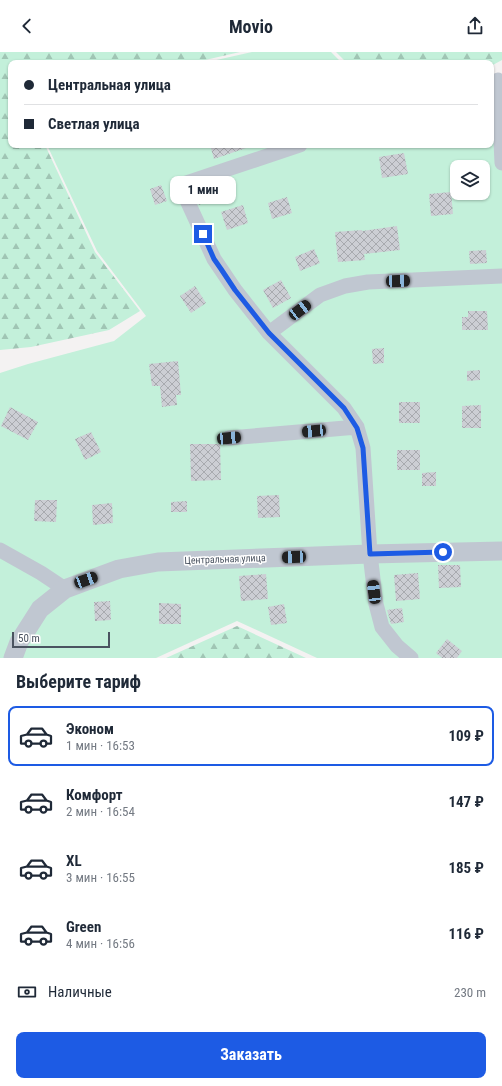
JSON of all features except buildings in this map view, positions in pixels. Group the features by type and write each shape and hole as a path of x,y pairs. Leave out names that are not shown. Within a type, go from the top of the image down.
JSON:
{"street":[{"path":"497,80 502,163"},
{"path":"291,148 180,185 214,259 235,290 269,333 344,408 357,428 363,448 370,554 376,604 382,627 397,646 411,658"},
{"path":"269,333 320,295 345,286 368,282 502,276"},
{"path":"229,438 357,428"},
{"path":"0,550 41,572 65,589"},
{"name":"Центральная улица","path":"13,658 19,642 40,609 65,589 119,569 158,562 370,554 502,551"}],"green space":[{"path":"0,52 240,52 205,60 8,60 8,148 46,148 95,252 140,311 109,330 31,347 0,350"},
{"path":"252,52 331,52 339,60 216,60"},
{"path":"336,52 502,52 502,60 494,64 494,60 344,60"},
{"path":"502,85 502,658 317,658 237,621 156,658 0,658 0,373 114,341 146,316 97,251 48,148 494,148 494,88"},
{"path":"237,626 306,658 166,658"}],"route":[{"path":"203,234 214,259 235,290 269,333 344,408 357,428 363,448 370,554 443,552"}]}
